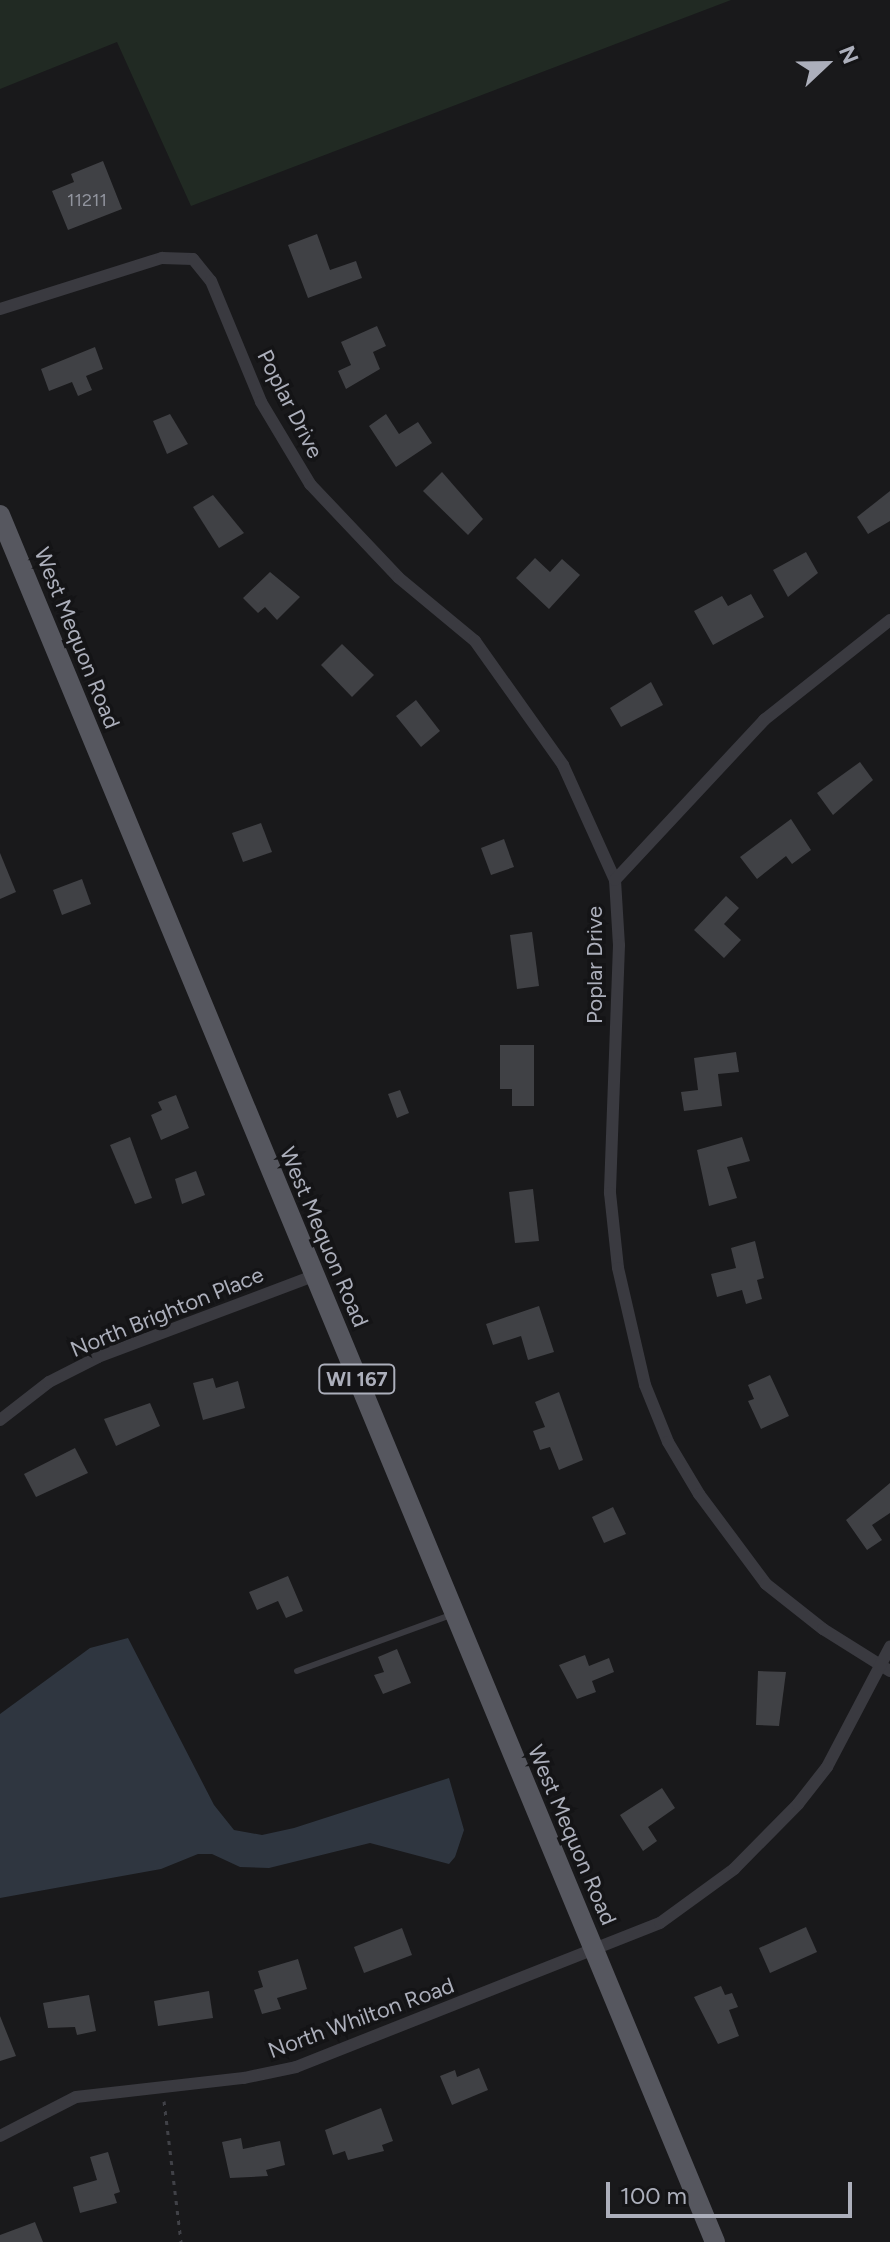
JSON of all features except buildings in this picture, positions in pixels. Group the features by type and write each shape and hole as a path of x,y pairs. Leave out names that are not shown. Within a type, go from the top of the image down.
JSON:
{"main road":[{"name":"West Mequon Road","path":"0,515 715,2242"}],"street":[{"name":"Poplar Drive","path":"0,309 162,258 193,259 211,281 261,402 310,484 399,578 475,641 563,765 615,880 619,945 610,1193 618,1268 645,1385 668,1442 699,1494 766,1584 885,1668"},
{"path":"615,880 764,720 890,620"},
{"name":"North Brighton Place","path":"0,1420 49,1382 98,1357 314,1276"},
{"name":"North Whilton Road","path":"0,2136 76,2097 296,2067 660,1923 703,1894 769,1838 827,1767 885,1668 890,1647"}],"lane":[{"path":"297,1671 455,1614"}],"path":[{"path":"165,2086 181,2242"}],"shaded area":[{"path":"0,0 731,0 191,206 117,42 0,89"},
{"path":"128,1638 214,1805 234,1830 262,1835 294,1828 449,1778 464,1830 455,1857 449,1864 370,1843 269,1868 240,1867 212,1854 198,1854 161,1869 0,1898 0,1714 90,1648"}]}
